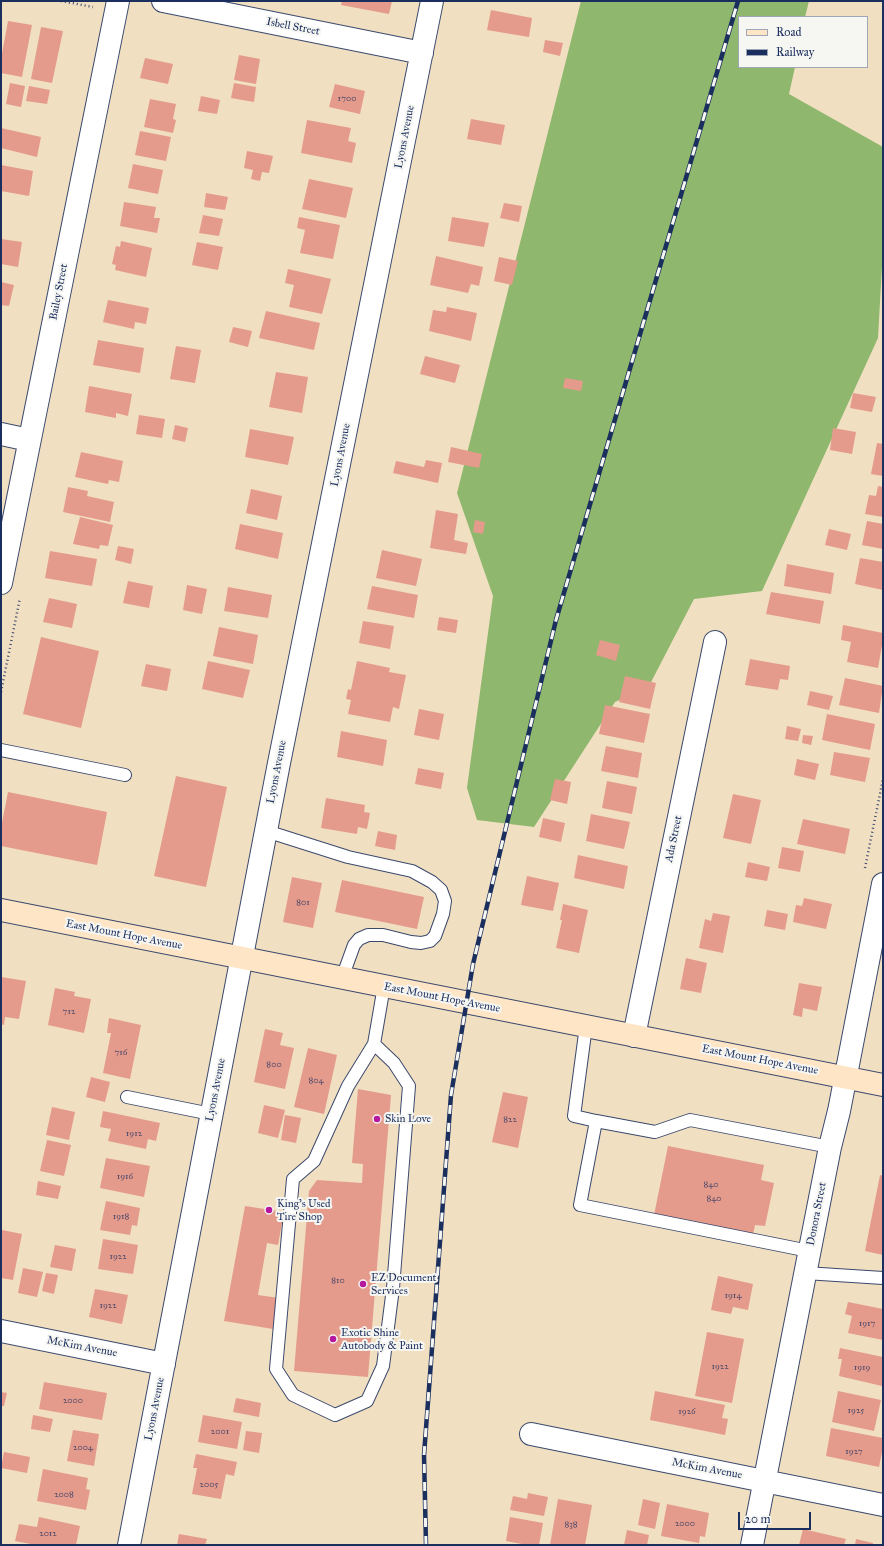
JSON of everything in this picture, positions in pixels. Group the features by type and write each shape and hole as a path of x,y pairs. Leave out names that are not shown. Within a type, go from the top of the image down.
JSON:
{"street":[{"name":"Bailey Street","path":"1,583 118,1"},
{"name":"Isbell Street","path":"163,1 422,53"},
{"name":"Lyons Avenue","path":"129,1545 241,958 432,1"},
{"path":"1,434 29,440"},
{"name":"Ada Street","path":"634,1036 715,642"},
{"name":"Donora Street","path":"752,1545 830,1147 882,897"},
{"name":"East Mount Hope Avenue","path":"1,910 883,1085"},
{"name":"McKim Avenue","path":"1,1331 164,1364"},
{"name":"McKim Avenue","path":"531,1434 883,1505"}],"lane":[{"path":"1,750 125,774"},
{"path":"266,831 348,857 412,872 432,882 440,890 445,901 443,914 435,936 430,941 421,943 411,942 383,934 368,935 359,939 354,944 342,978"},
{"path":"374,1044 394,1063 409,1086 393,1288 383,1366 366,1401 335,1415 292,1395 276,1369 293,1179 314,1161 348,1086 374,1044 384,986"},
{"path":"586,1026 574,1116 655,1132 690,1120 830,1147"},
{"path":"128,1098 211,1114"},
{"path":"596,1121 580,1205 810,1251"},
{"path":"805,1273 883,1278"}],"green space":[{"path":"581,1 809,1 805,16 738,16 738,68 795,68 789,94 883,147 883,248 878,338 762,591 694,599 649,686 615,702 534,827 477,820 467,788 493,596 457,493"}],"building":[{"path":"342,1 392,1 389,14 341,5"},
{"path":"491,10 532,18 529,37 487,30"},
{"path":"8,21 32,25 22,77 1,73 1,59"},
{"path":"41,27 63,31 52,83 31,79"},
{"path":"545,40 563,43 560,56 543,52"},
{"path":"239,55 260,59 256,84 234,80"},
{"path":"145,58 173,64 168,84 140,78"},
{"path":"10,83 25,86 21,107 6,104"},
{"path":"234,83 256,87 254,102 231,98"},
{"path":"335,84 365,91 360,114 329,107"},
{"path":"29,86 50,90 47,104 26,101"},
{"path":"201,96 220,100 217,114 198,111"},
{"path":"150,99 176,104 173,119 176,120 173,133 144,127"},
{"path":"471,119 505,125 501,145 467,139"},
{"path":"307,120 351,128 348,141 356,143 352,163 301,153"},
{"path":"1,128 41,137 37,157 1,148"},
{"path":"140,131 171,137 166,161 135,155"},
{"path":"247,151 273,156 269,173 262,172 260,181 251,179 253,170 244,168"},
{"path":"133,164 163,170 158,194 128,188"},
{"path":"1,165 33,171 29,196 1,191"},
{"path":"309,179 353,188 346,218 302,209"},
{"path":"206,193 228,197 225,210 204,207"},
{"path":"124,202 156,207 154,218 160,218 157,233 120,226"},
{"path":"504,203 522,206 519,222 500,218"},
{"path":"203,215 223,219 219,236 199,233"},
{"path":"299,217 340,225 333,259 300,253 305,230 297,228"},
{"path":"452,217 489,223 484,247 448,241"},
{"path":"1,239 22,242 18,267 1,264"},
{"path":"121,241 152,248 146,277 115,270 116,265 112,264 116,246 120,247"},
{"path":"197,242 223,247 218,270 192,265"},
{"path":"436,256 483,267 479,286 471,284 468,293 430,285"},
{"path":"499,257 518,261 512,285 494,281"},
{"path":"288,269 331,279 322,314 289,307 294,285 285,283"},
{"path":"1,282 14,285 9,306 1,305"},
{"path":"108,300 149,308 146,324 135,322 134,329 103,322"},
{"path":"447,307 477,313 471,341 429,331 433,310 446,312"},
{"path":"266,311 320,323 314,350 259,338"},
{"path":"233,327 252,331 248,347 229,342"},
{"path":"98,340 144,348 140,373 93,365"},
{"path":"176,346 201,350 195,383 170,379"},
{"path":"425,356 460,365 455,383 420,374"},
{"path":"276,372 308,377 302,413 269,407"},
{"path":"565,378 583,381 581,391 563,388"},
{"path":"89,386 132,394 128,416 116,413 116,418 85,412"},
{"path":"853,393 876,397 872,412 850,408"},
{"path":"139,415 165,419 162,438 136,434"},
{"path":"175,425 188,428 185,442 172,439"},
{"path":"833,428 856,432 852,454 830,450"},
{"path":"250,429 294,437 288,465 245,457"},
{"path":"877,443 883,444 883,476 871,474"},
{"path":"451,447 482,454 479,468 448,462"},
{"path":"81,452 123,461 119,482 109,480 108,484 75,477"},
{"path":"426,460 442,463 438,483 393,473 396,461 424,467"},
{"path":"878,486 883,487 883,517 865,514 869,495 876,496"},
{"path":"68,487 88,491 87,496 114,502 110,522 63,512"},
{"path":"251,489 282,496 277,520 246,513"},
{"path":"436,510 458,514 454,540 468,543 466,554 430,548"},
{"path":"80,517 113,525 108,546 100,545 99,549 73,544"},
{"path":"475,520 485,522 483,534 473,532"},
{"path":"867,521 883,524 883,549 862,545"},
{"path":"240,524 283,533 278,559 235,549"},
{"path":"829,529 851,534 847,550 825,545"},
{"path":"118,546 134,549 131,564 115,560"},
{"path":"382,550 422,559 416,586 376,578"},
{"path":"50,551 97,559 92,586 45,578"},
{"path":"860,558 883,562 883,590 855,584"},
{"path":"787,564 834,573 831,594 784,586"},
{"path":"128,581 153,586 149,608 123,603"},
{"path":"187,585 207,589 202,614 183,610"},
{"path":"372,586 418,595 414,618 367,609"},
{"path":"228,587 272,595 268,618 224,611"},
{"path":"771,592 824,601 820,624 766,614"},
{"path":"49,598 77,604 72,628 43,622"},
{"path":"439,617 458,620 456,633 437,630"},
{"path":"363,621 394,626 390,649 359,643"},
{"path":"843,625 883,633 878,668 847,662 851,642 841,640"},
{"path":"219,627 258,635 253,664 213,656"},
{"path":"41,637 99,651 81,728 23,714"},
{"path":"600,640 620,645 616,661 596,655"},
{"path":"750,659 790,666 788,680 780,679 778,690 745,685"},
{"path":"208,661 250,670 243,698 202,689"},
{"path":"357,661 390,668 389,672 406,675 399,709 393,707 390,722 348,714 351,700 346,699 348,689 351,690"},
{"path":"146,664 171,669 167,691 141,686"},
{"path":"625,676 656,683 650,709 619,702"},
{"path":"845,678 883,686 879,713 839,705"},
{"path":"810,691 833,696 829,710 807,705"},
{"path":"605,705 650,714 644,743 599,734"},
{"path":"419,709 444,714 439,740 414,735"},
{"path":"827,714 875,724 870,750 822,740"},
{"path":"787,726 801,729 798,741 785,739"},
{"path":"341,731 387,740 383,766 337,757"},
{"path":"803,735 813,736 811,745 802,743"},
{"path":"606,746 642,753 638,778 601,771"},
{"path":"834,752 870,758 865,782 830,775"},
{"path":"797,759 819,764 815,780 794,775"},
{"path":"418,768 444,773 441,789 415,784"},
{"path":"176,776 227,787 206,887 154,876"},
{"path":"555,779 571,782 567,804 550,800"},
{"path":"607,781 637,787 632,814 602,808"},
{"path":"8,792 107,812 97,865 1,846 1,828"},
{"path":"733,794 761,800 751,844 723,838"},
{"path":"326,798 365,805 364,812 370,813 367,829 358,827 357,834 321,828"},
{"path":"591,814 630,822 624,849 586,841"},
{"path":"543,818 565,823 561,842 539,837"},
{"path":"803,819 850,829 845,854 797,844"},
{"path":"378,831 397,835 395,850 375,846"},
{"path":"782,847 804,851 800,872 778,868"},
{"path":"578,855 628,866 624,889 574,878"},
{"path":"748,862 770,867 767,881 745,877"},
{"path":"527,876 559,883 553,911 521,905"},
{"path":"292,877 322,883 313,928 283,922"},
{"path":"342,880 424,897 417,929 335,912"},
{"path":"804,898 832,904 826,929 793,922 796,905 802,906"},
{"path":"563,904 588,910 579,953 556,948 562,920 560,920"},
{"path":"767,910 788,914 785,930 764,926"},
{"path":"713,913 730,916 723,953 699,948 705,919 711,921"},
{"path":"686,958 707,963 701,993 680,989"},
{"path":"1,977 26,981 19,1019 5,1017 4,1025 1,1024"},
{"path":"799,983 822,987 817,1011 803,1008 802,1017 793,1015"},
{"path":"55,988 75,992 74,996 91,999 84,1033 48,1025"},
{"path":"109,1018 141,1025 130,1079 103,1073 111,1033 107,1033"},
{"path":"265,1029 283,1033 280,1045 294,1048 285,1089 254,1082"},
{"path":"308,1048 337,1055 324,1114 294,1107"},
{"path":"91,1077 110,1082 105,1102 86,1097"},
{"path":"358,1089 391,1095 368,1377 294,1371 309,1191 317,1180 362,1183 363,1164 352,1163"},
{"path":"503,1092 528,1097 518,1148 492,1142"},
{"path":"264,1105 285,1110 278,1138 258,1133"},
{"path":"52,1107 75,1112 69,1140 46,1135"},
{"path":"103,1111 160,1123 156,1141 148,1139 146,1149 108,1141 111,1129 100,1127"},
{"path":"285,1115 301,1118 296,1143 281,1140"},
{"path":"47,1140 71,1145 64,1176 40,1171"},
{"path":"668,1146 764,1165 761,1180 774,1183 765,1226 755,1225 753,1235 654,1215"},
{"path":"106,1158 150,1166 144,1197 100,1188"},
{"path":"880,1175 883,1176 883,1255 865,1251"},
{"path":"38,1181 61,1186 58,1199 36,1195"},
{"path":"106,1201 140,1208 137,1226 132,1225 130,1235 100,1230"},
{"path":"245,1206 284,1212 278,1245 267,1243 258,1295 279,1298 273,1329 224,1321"},
{"path":"2,1230 22,1234 13,1280 1,1278"},
{"path":"103,1239 138,1245 133,1274 98,1269"},
{"path":"55,1245 76,1249 72,1271 50,1267"},
{"path":"23,1268 43,1272 37,1297 18,1293"},
{"path":"46,1273 58,1275 54,1294 42,1291"},
{"path":"718,1276 753,1284 748,1310 733,1307 731,1314 711,1310"},
{"path":"95,1289 128,1295 122,1324 89,1317"},
{"path":"848,1302 883,1309 883,1340 848,1333 852,1316 845,1314"},
{"path":"707,1332 744,1339 732,1403 695,1396"},
{"path":"840,1348 883,1357 882,1386 839,1376 842,1359 838,1359"},
{"path":"44,1382 107,1393 102,1420 39,1409"},
{"path":"655,1391 725,1405 722,1418 728,1419 725,1435 650,1420"},
{"path":"838,1391 881,1400 874,1431 832,1422"},
{"path":"1,1392 7,1393 4,1406 1,1406"},
{"path":"236,1398 261,1403 259,1417 233,1412"},
{"path":"33,1415 53,1419 50,1432 31,1429"},
{"path":"203,1415 242,1422 237,1449 198,1442"},
{"path":"831,1428 883,1438 883,1447 879,1467 826,1456"},
{"path":"73,1430 99,1434 94,1466 67,1461"},
{"path":"246,1431 262,1433 259,1453 243,1450"},
{"path":"4,1452 30,1457 27,1473 1,1468"},
{"path":"196,1454 237,1462 234,1476 226,1474 221,1499 192,1494 197,1468 193,1468"},
{"path":"43,1469 88,1478 86,1489 90,1490 86,1510 37,1501"},
{"path":"528,1493 548,1497 544,1516 510,1510 513,1496 527,1499"},
{"path":"558,1499 592,1505 585,1545 550,1545"},
{"path":"643,1499 660,1503 655,1529 638,1525"},
{"path":"667,1504 709,1513 705,1537 700,1536 699,1543 661,1536"},
{"path":"39,1517 80,1526 76,1545 36,1545 15,1541 19,1524 37,1527"},
{"path":"510,1517 543,1523 539,1545 527,1545 506,1541"},
{"path":"803,1529 846,1539 844,1545 799,1545"},
{"path":"627,1530 649,1535 647,1545 624,1545"},
{"path":"179,1534 207,1539 205,1545 177,1545"},
{"path":"856,1539 873,1543 873,1545 855,1545"}],"railway":[{"path":"426,1545 424,1455 451,1095 473,964 556,620 738,1"}],"place":[{"name":"Skin Love","path":"377,1119"},
{"name":"King's Used Tire Shop","path":"269,1210"},
{"name":"EZ Document Services","path":"363,1284"},
{"name":"Exotic Shine Autobody & Paint","path":"333,1339"}]}
